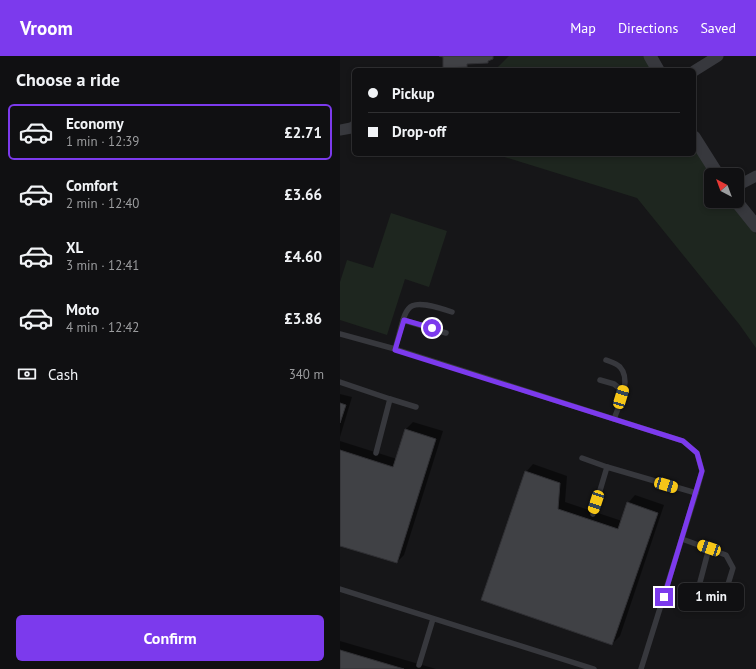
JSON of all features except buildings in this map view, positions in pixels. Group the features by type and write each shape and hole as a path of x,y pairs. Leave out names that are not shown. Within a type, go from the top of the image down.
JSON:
{"street":[{"path":"650,56 657,68"},
{"path":"696,70 718,56"},
{"path":"340,130 352,127"},
{"path":"696,140 714,168"},
{"path":"744,182 756,176"},
{"path":"742,208 756,226"}],"lane":[{"path":"395,350 406,311 410,306 423,304 452,312"},
{"path":"404,320 446,333"},
{"path":"340,334 683,441 697,453 702,471 641,669"},
{"path":"606,360 620,367 625,378 625,383 614,419"},
{"path":"600,380 614,384 619,388 621,397"},
{"path":"340,382 416,407"},
{"path":"376,453 390,399"},
{"path":"582,458 607,467 696,493"},
{"path":"593,514 607,467"},
{"path":"682,539 726,554 733,568 724,594"},
{"path":"699,586 709,548"},
{"path":"340,589 594,669"},
{"path":"419,665 433,618"}],"shaded area":[{"path":"509,56 644,56 650,68 497,68"},
{"path":"696,150 707,168 704,168 704,208 736,208 756,234 756,348 739,324 637,198 501,156 696,156"},
{"path":"391,213 447,231 429,287 405,279 387,335 340,320 340,282 347,260 373,268"}],"route":[{"path":"432,328 404,320 395,350 683,441 697,453 702,471 664,597"}]}
